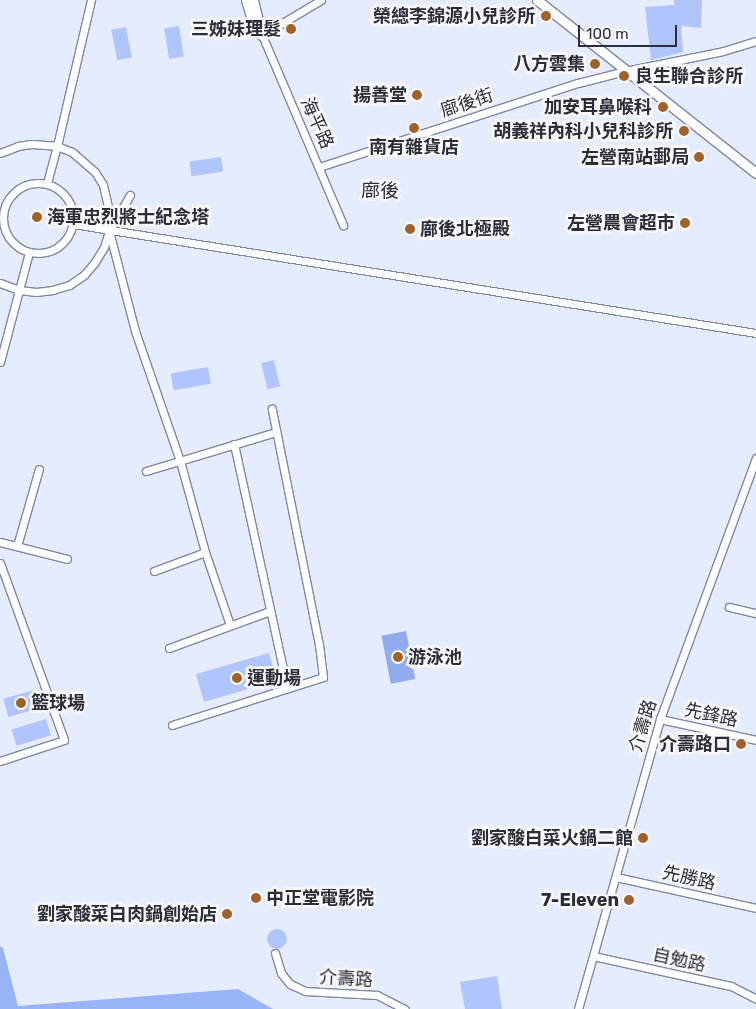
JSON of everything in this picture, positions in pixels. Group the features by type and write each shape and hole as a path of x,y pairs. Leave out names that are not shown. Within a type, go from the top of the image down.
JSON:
{"street":[{"path":"47,183 90,0"},
{"name":"海平路","path":"246,0 255,30 262,35"},
{"name":"海平路","path":"253,0 262,35 343,225"},
{"path":"262,35 321,0"},
{"path":"537,0 625,71 754,169"},
{"name":"廍後街","path":"319,167 578,83 756,42"},
{"path":"0,153 18,146 31,144 57,146 84,161 99,179 108,200 109,231 135,331 180,461 205,552 230,625"},
{"path":"36,182 47,183 56,187 68,198 73,213 73,224 67,239 54,250 46,253 29,252 20,249 8,236 4,227 2,208 8,199 25,185 36,182"},
{"path":"0,283 19,290 36,292 53,290 76,280 96,262 104,248 109,231 130,196"},
{"path":"73,224 756,333"},
{"path":"0,362 3,339 29,252"},
{"path":"172,725 322,677 319,645 272,409"},
{"path":"146,471 276,432"},
{"path":"234,444 287,688"},
{"name":"介壽路","path":"578,1009 660,719 756,458"},
{"path":"17,546 39,469"},
{"path":"0,542 67,558"},
{"path":"154,570 205,552"},
{"path":"0,563 64,740 0,761"},
{"path":"728,607 756,613"},
{"path":"169,648 270,611"},
{"name":"先鋒路","path":"660,719 756,740"},
{"name":"先勝路","path":"616,877 756,908"},
{"name":"介壽路","path":"275,953 281,973 290,984 305,991 376,994 405,1009"},
{"name":"自勉路","path":"593,956 731,986 756,999"}],"shaded area":[{"path":"674,0 702,0 701,28 681,26 683,52 651,60 645,7 675,5"},
{"path":"179,26 184,57 169,59 164,28"},
{"path":"126,27 132,57 117,60 111,30"},
{"path":"221,157 223,172 191,176 189,161"},
{"path":"274,360 280,386 267,389 261,363"},
{"path":"208,367 211,384 174,390 171,374"},
{"name":"游泳池","path":"406,631 415,679 391,684 381,636"},
{"name":"運動場","path":"269,653 277,681 204,702 196,674"},
{"name":"籃球場","path":"34,690 39,708 8,717 3,699"},
{"name":"籃球場","path":"46,719 51,735 17,746 12,730"},
{"path":"277,929 284,932 287,939 284,946 277,949 270,946 267,939 270,932"},
{"path":"0,946 3,948 18,1006 238,989 273,1009 0,1009"},
{"path":"497,976 502,1009 465,1009 460,982"}],"place":[{"name":"榮總李錦源小兒診所","path":"546,16"},
{"name":"三姊妹理髮","path":"291,29"},
{"name":"八方雲集","path":"595,64"},
{"name":"良生聯合診所","path":"624,76"},
{"name":"揚善堂","path":"417,95"},
{"name":"加安耳鼻喉科","path":"663,107"},
{"name":"南有雜貨店","path":"414,128"},
{"name":"胡義祥內科小兒科診所","path":"684,131"},
{"name":"左營南站郵局","path":"699,157"},
{"name":"海軍忠烈將士紀念塔","path":"37,217"},
{"name":"左營農會超市","path":"685,223"},
{"name":"廍後北極殿","path":"410,229"},
{"name":"游泳池","path":"398,657"},
{"name":"運動場","path":"237,678"},
{"name":"籃球場","path":"21,703"},
{"name":"介壽路口","path":"741,744"},
{"name":"劉家酸白菜火鍋二館","path":"643,838"},
{"name":"中正堂電影院","path":"256,898"},
{"name":"7-Eleven","path":"629,900"},
{"name":"劉家酸菜白肉鍋創始店","path":"227,914"}],"district":[{"name":"廍後","path":"380,191"}]}
